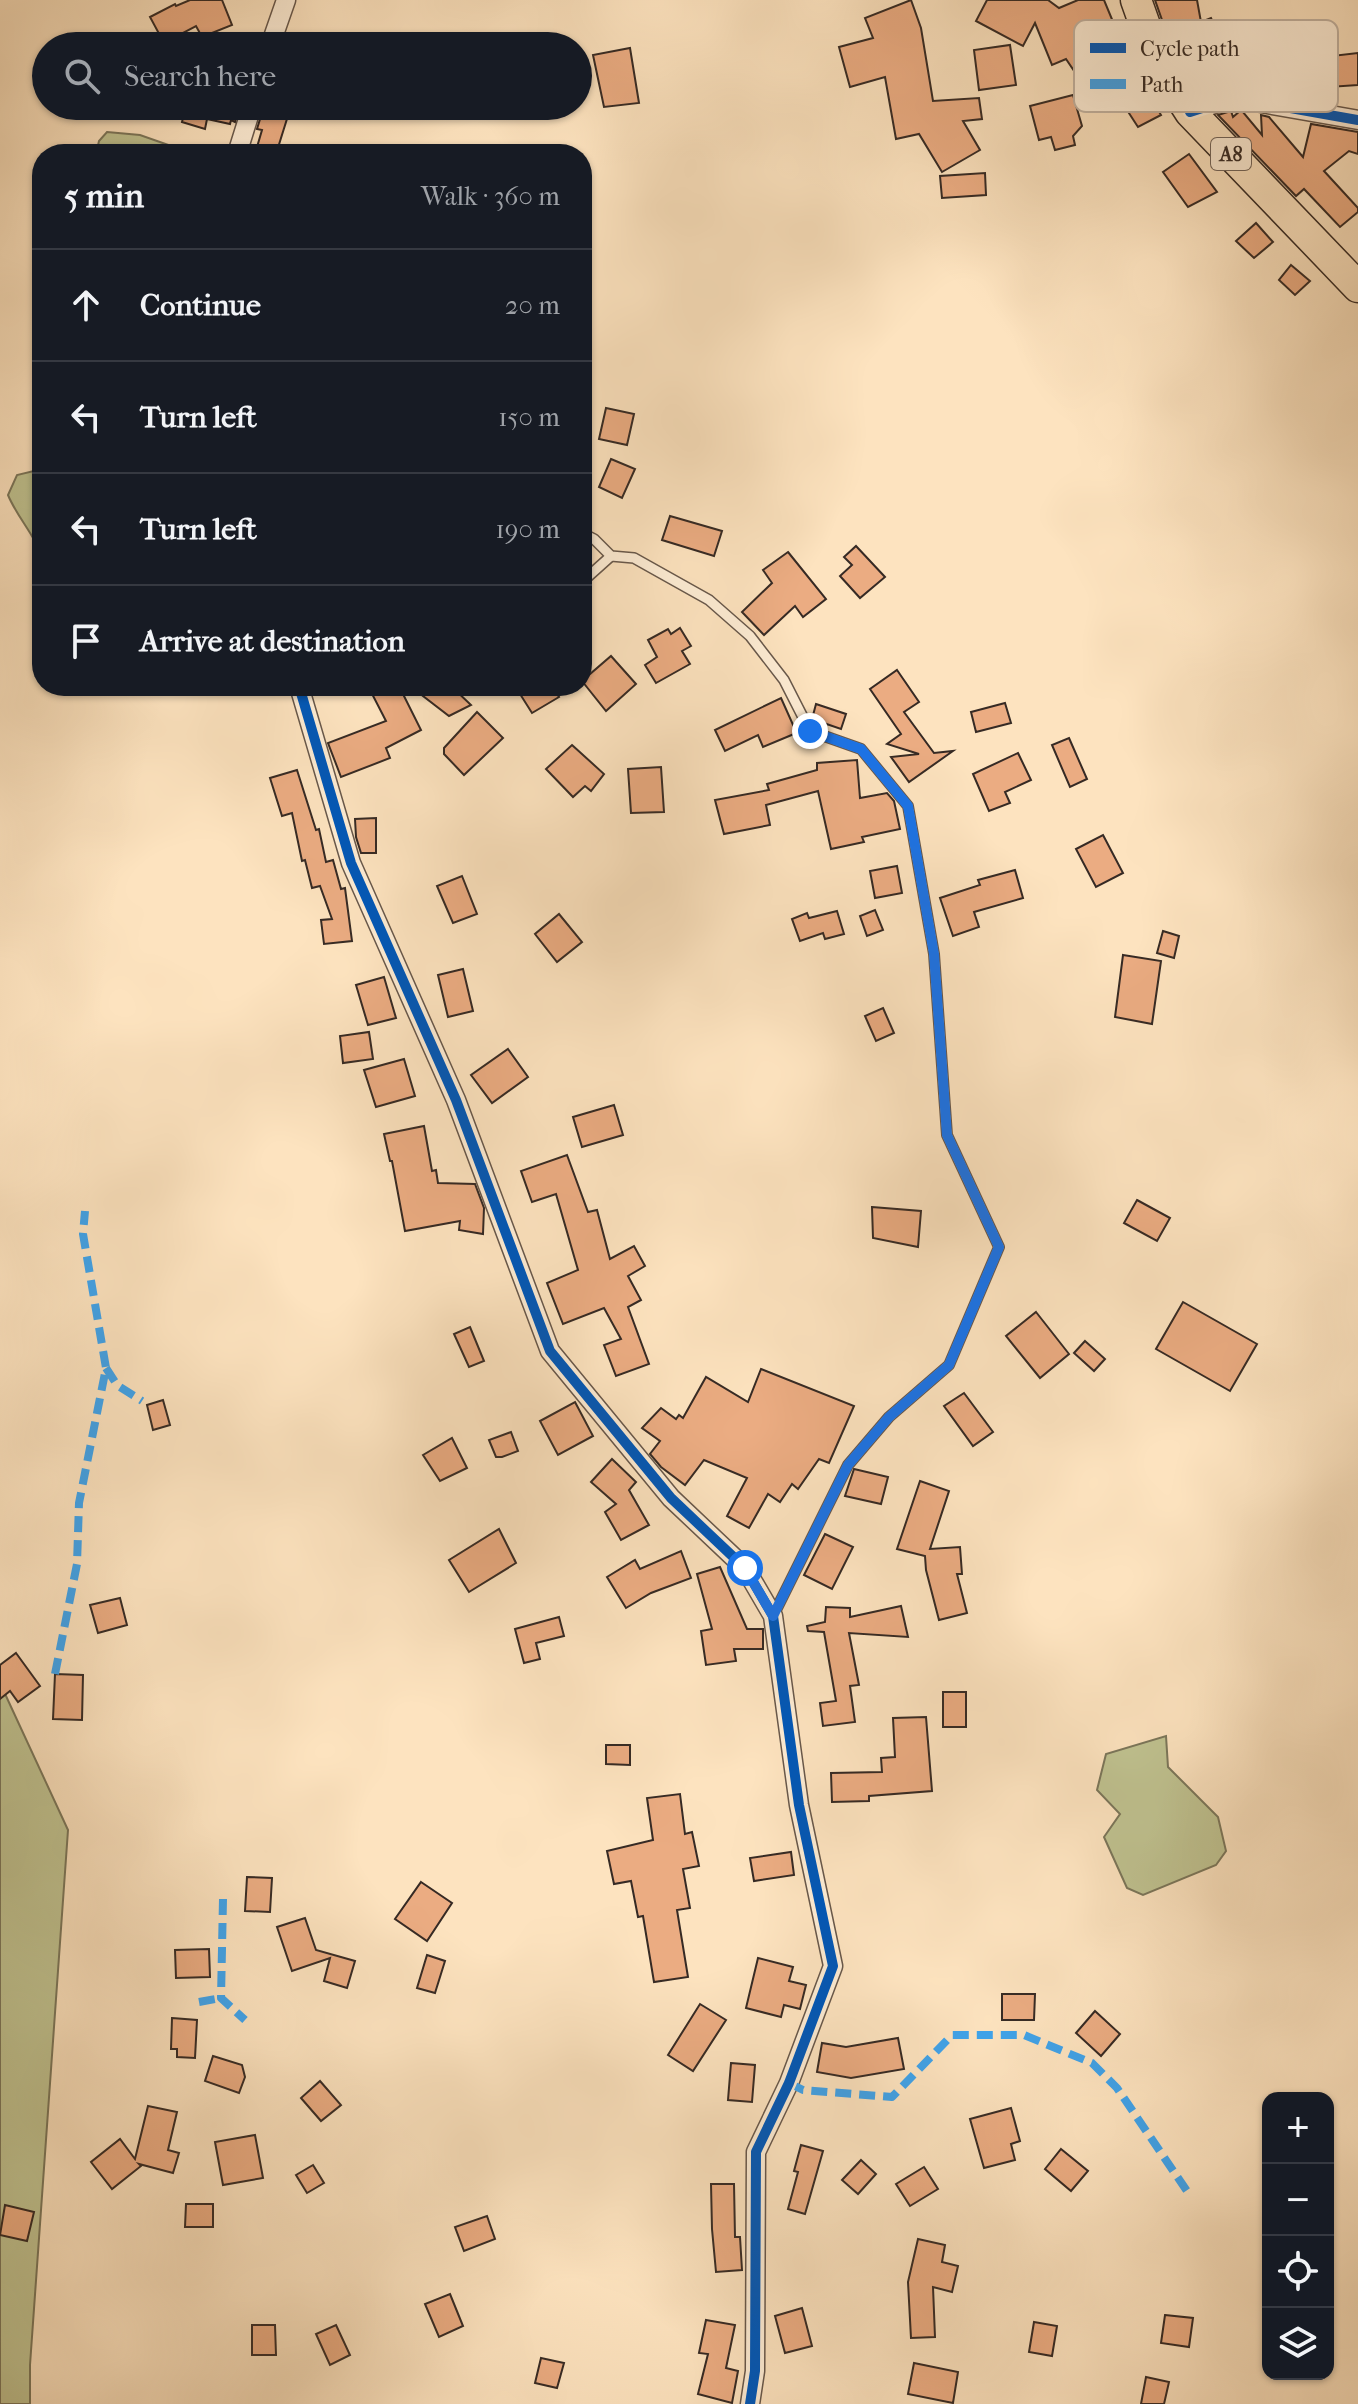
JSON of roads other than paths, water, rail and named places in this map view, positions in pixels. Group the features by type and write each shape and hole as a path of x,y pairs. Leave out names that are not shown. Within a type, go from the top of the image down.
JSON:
{"highway":[{"name":"A8","path":"1136,0 1143,20"},
{"name":"A8","path":"1190,112 1358,287"}],"street":[{"path":"275,32 286,0"},
{"path":"1313,112 1358,120"},
{"path":"240,144 248,120"},
{"path":"302,696 351,863 456,1100 550,1351 671,1498 745,1568 773,1616 799,1805 833,1966 789,2083 756,2152 755,2371 750,2404"}],"lane":[{"path":"592,538 611,556 634,558 709,600 750,636 784,680 810,731 861,749 908,806 934,954 947,1135 999,1247 949,1365 889,1417 848,1465 773,1616"},
{"path":"592,573 611,556"}]}
